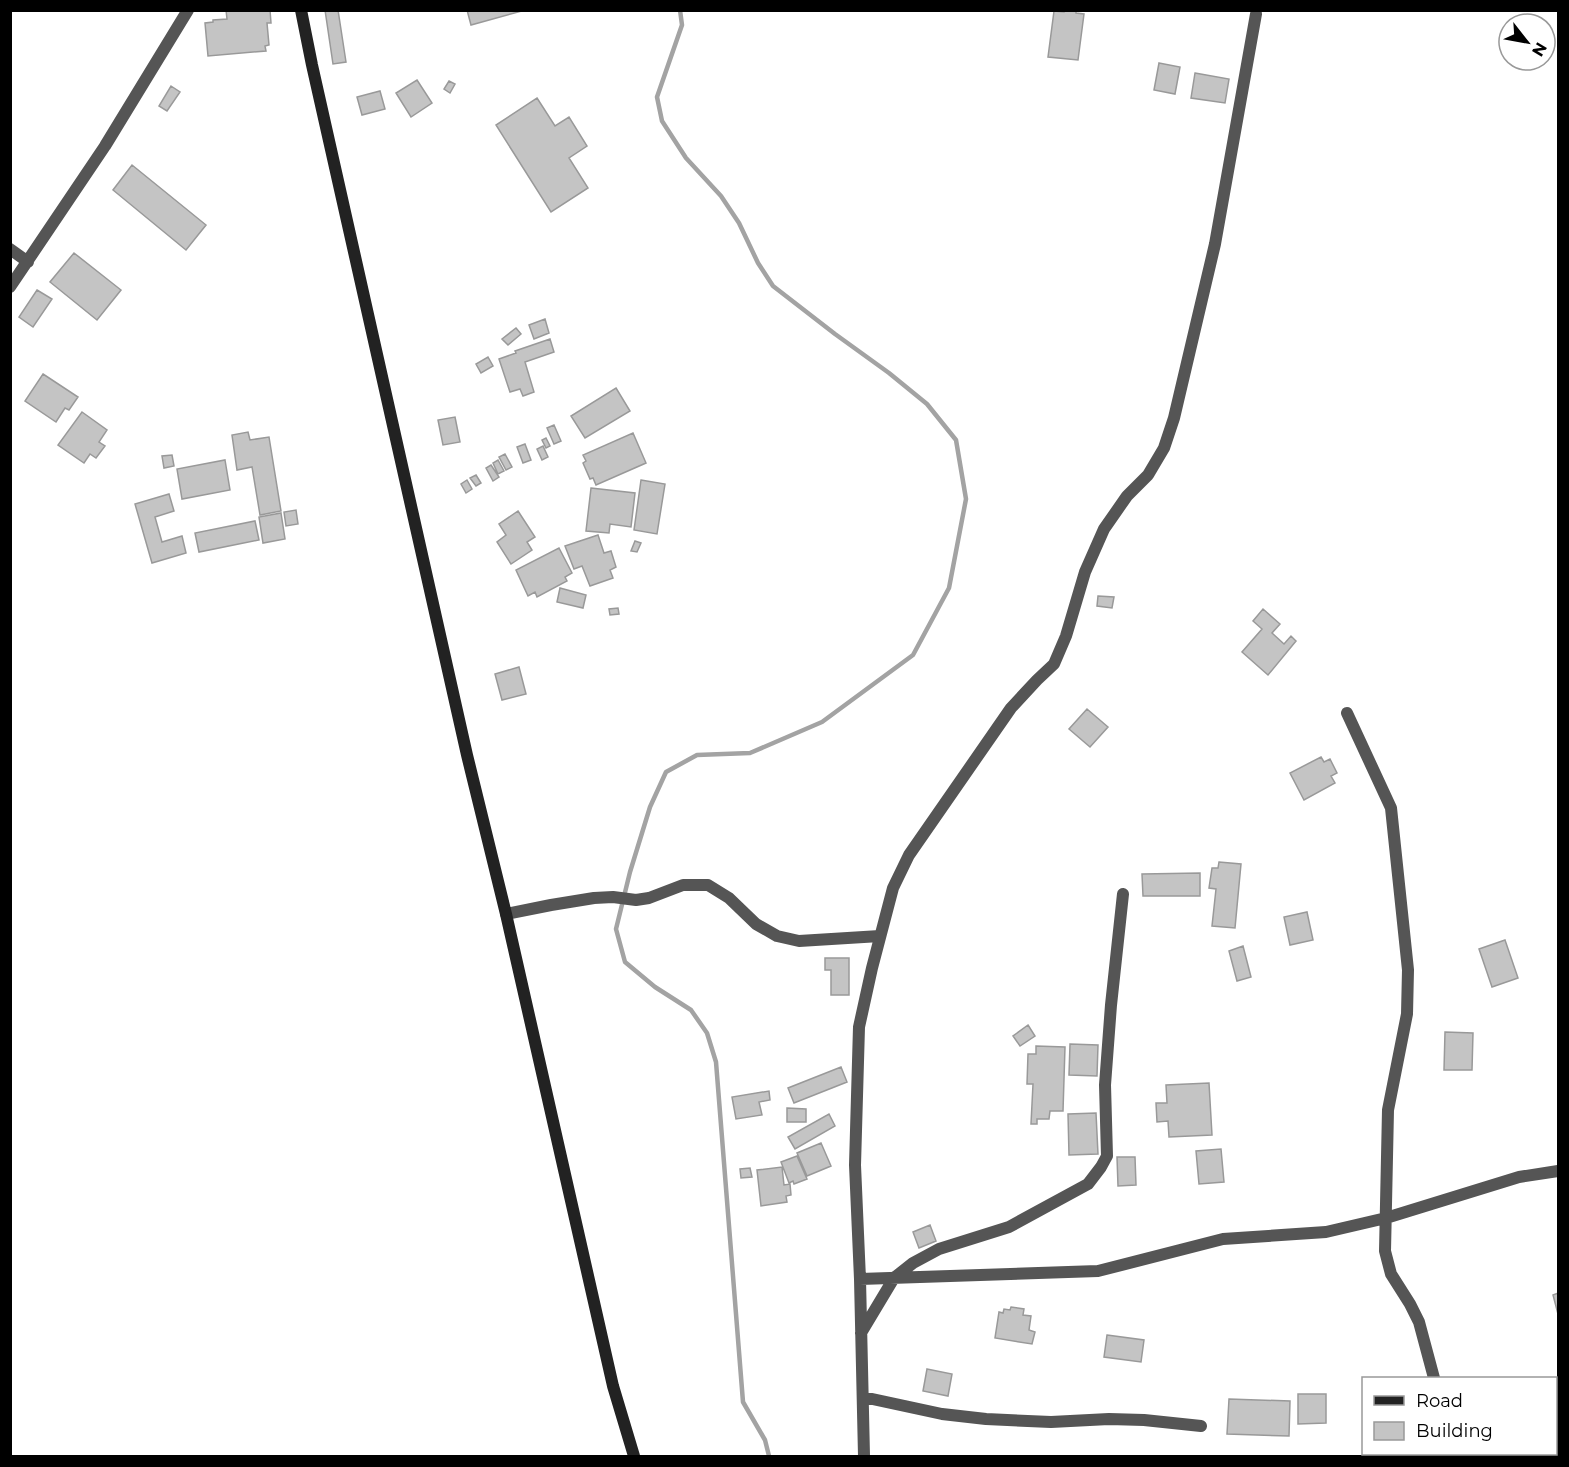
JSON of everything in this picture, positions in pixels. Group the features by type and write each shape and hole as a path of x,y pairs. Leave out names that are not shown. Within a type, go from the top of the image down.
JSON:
{"main road":[{"path":"302,10 312,65 465,744 613,1386 634,1456"}],"street":[{"path":"10,287 105,146 188,10"},
{"path":"864,1456 855,1165 859,1027 893,888 909,855 1011,708 1054,664 1066,636 1085,572 1104,529 1127,496 1148,475 1164,448 1174,418 1215,244 1256,14"},
{"path":"10,249 28,262"},
{"path":"1347,713 1390,808 1408,970 1407,1014 1388,1110 1385,1251 1391,1274 1419,1322 1434,1377"},
{"path":"506,914 583,899 613,897 636,900 649,898 683,885 708,885 729,898 756,924 777,936 799,941 880,936"},
{"path":"861,1334 894,1278 913,1263 939,1249 1009,1227 1088,1184 1101,1167 1107,1156 1105,1085 1123,894"},
{"path":"860,1279 1098,1271 1223,1239 1326,1232 1386,1218 1519,1177 1558,1171"},
{"path":"863,1397 942,1414 986,1419 1052,1422 1121,1419 1201,1426"}],"building":[{"path":"226,10 270,10 271,23 267,23 269,45 265,46 266,51 208,56 205,23 227,19"},
{"path":"325,10 338,10 346,62 333,64"},
{"path":"467,10 522,10 522,11 471,25"},
{"path":"1064,10 1076,10 1076,13 1084,14 1078,60 1048,57 1054,11 1064,12"},
{"path":"1159,63 1180,67 1175,94 1154,90"},
{"path":"1195,73 1229,79 1225,103 1191,98"},
{"path":"417,80 432,103 411,117 396,93"},
{"path":"449,81 455,84 450,93 444,89"},
{"path":"171,86 180,92 167,111 159,106"},
{"path":"380,91 385,109 362,115 357,97"},
{"path":"537,98 555,126 569,117 587,146 569,158 588,188 551,212 496,125"},
{"path":"132,165 206,225 186,250 113,190"},
{"path":"74,253 121,290 97,320 50,282"},
{"path":"37,290 52,299 33,327 19,317"},
{"path":"545,319 549,333 534,339 529,325"},
{"path":"516,328 521,334 508,345 502,339"},
{"path":"550,339 554,352 525,362 534,392 523,396 520,389 510,392 499,359"},
{"path":"488,357 493,366 481,373 476,364"},
{"path":"43,374 78,397 69,410 65,408 56,422 25,401"},
{"path":"616,388 630,411 585,438 571,416"},
{"path":"82,412 107,430 99,442 105,446 96,458 90,454 84,463 58,445"},
{"path":"455,417 460,442 443,445 438,420"},
{"path":"554,425 561,441 554,444 547,428"},
{"path":"248,432 250,440 269,437 281,511 260,515 252,467 237,470 232,435"},
{"path":"633,433 646,463 596,485 593,478 590,479 583,463 586,461 583,455"},
{"path":"546,438 550,446 546,448 542,440"},
{"path":"525,444 531,460 523,463 517,447"},
{"path":"543,446 548,457 542,460 537,449"},
{"path":"505,454 512,467 506,470 499,457"},
{"path":"172,455 174,466 164,468 162,456"},
{"path":"225,460 230,490 182,499 177,469"},
{"path":"498,460 504,471 498,474 493,463"},
{"path":"491,465 499,477 493,481 486,468"},
{"path":"476,475 481,483 476,486 470,478"},
{"path":"467,480 472,489 466,493 461,484"},
{"path":"641,480 665,484 657,534 634,530"},
{"path":"591,488 635,493 631,527 610,524 609,533 586,531"},
{"path":"169,494 174,511 155,517 162,542 182,536 186,553 152,563 135,504"},
{"path":"296,510 298,524 286,526 284,512"},
{"path":"518,511 535,537 527,542 532,550 511,564 497,542 506,535 499,524"},
{"path":"281,513 285,539 263,543 259,517"},
{"path":"255,521 259,540 199,552 195,533"},
{"path":"598,535 604,553 611,551 616,567 610,570 613,578 590,586 582,566 574,569 565,546"},
{"path":"635,541 641,543 637,552 631,551"},
{"path":"559,548 572,573 565,577 567,581 537,597 535,592 528,596 516,570"},
{"path":"560,588 586,595 583,608 557,602"},
{"path":"1098,596 1114,597 1112,608 1097,606"},
{"path":"618,608 619,614 610,615 609,609"},
{"path":"1263,609 1280,624 1272,633 1284,644 1291,636 1296,641 1268,675 1242,652 1262,629 1253,621"},
{"path":"519,667 526,694 502,700 495,674"},
{"path":"1087,709 1108,727 1090,747 1069,729"},
{"path":"1321,757 1324,762 1330,759 1337,773 1331,776 1335,783 1304,800 1290,773"},
{"path":"1219,862 1241,864 1235,928 1212,926 1216,889 1209,888 1212,868 1218,868"},
{"path":"1200,873 1200,896 1143,896 1142,874"},
{"path":"1307,912 1313,940 1290,945 1284,917"},
{"path":"1505,940 1518,978 1492,987 1479,949"},
{"path":"1243,946 1251,977 1237,981 1229,951"},
{"path":"825,958 849,958 849,995 831,995 831,970 825,970"},
{"path":"1028,1025 1035,1036 1020,1046 1013,1036"},
{"path":"1445,1032 1473,1033 1472,1070 1444,1070"},
{"path":"1070,1044 1098,1045 1097,1076 1069,1075"},
{"path":"1036,1046 1065,1047 1063,1111 1050,1111 1049,1119 1037,1119 1037,1124 1031,1124 1033,1084 1027,1084 1028,1054 1036,1054"},
{"path":"841,1067 847,1082 794,1103 788,1088"},
{"path":"1209,1083 1212,1135 1169,1137 1168,1121 1157,1122 1156,1103 1167,1103 1166,1085"},
{"path":"769,1091 770,1100 759,1102 762,1115 736,1119 732,1097"},
{"path":"787,1108 806,1109 806,1122 787,1122"},
{"path":"1096,1113 1098,1154 1069,1155 1068,1114"},
{"path":"829,1114 835,1126 795,1149 788,1137"},
{"path":"821,1143 831,1166 807,1176 797,1153"},
{"path":"1221,1149 1224,1182 1199,1184 1196,1151"},
{"path":"797,1156 807,1179 794,1184 793,1181 789,1183 781,1162"},
{"path":"1117,1157 1135,1157 1136,1185 1118,1186"},
{"path":"782,1167 784,1185 790,1184 791,1195 786,1196 787,1202 761,1206 757,1170"},
{"path":"750,1168 752,1177 741,1178 740,1169"},
{"path":"930,1225 936,1241 919,1248 913,1232"},
{"path":"1558,1293 1558,1314 1553,1295"},
{"path":"1011,1307 1024,1309 1023,1315 1031,1316 1029,1330 1035,1332 1032,1344 995,1338 999,1312 1003,1313 1004,1309 1010,1310"},
{"path":"1107,1335 1144,1340 1141,1362 1104,1357"},
{"path":"927,1369 952,1374 948,1396 923,1391"},
{"path":"1298,1394 1326,1394 1326,1423 1298,1424"},
{"path":"1229,1399 1290,1401 1289,1436 1227,1434"},
{"path":"1536,1455 1537,1456 1508,1456"}],"waterway":[{"path":"680,10 682,25 657,97 662,121 686,158 721,196 739,223 758,263 773,286 927,404 956,440 966,499 949,588 913,655 822,722 750,753 697,755 666,772 650,807 630,872 616,929 625,962 655,987 691,1010 707,1033 716,1062 743,1402 765,1440 769,1456"}]}
